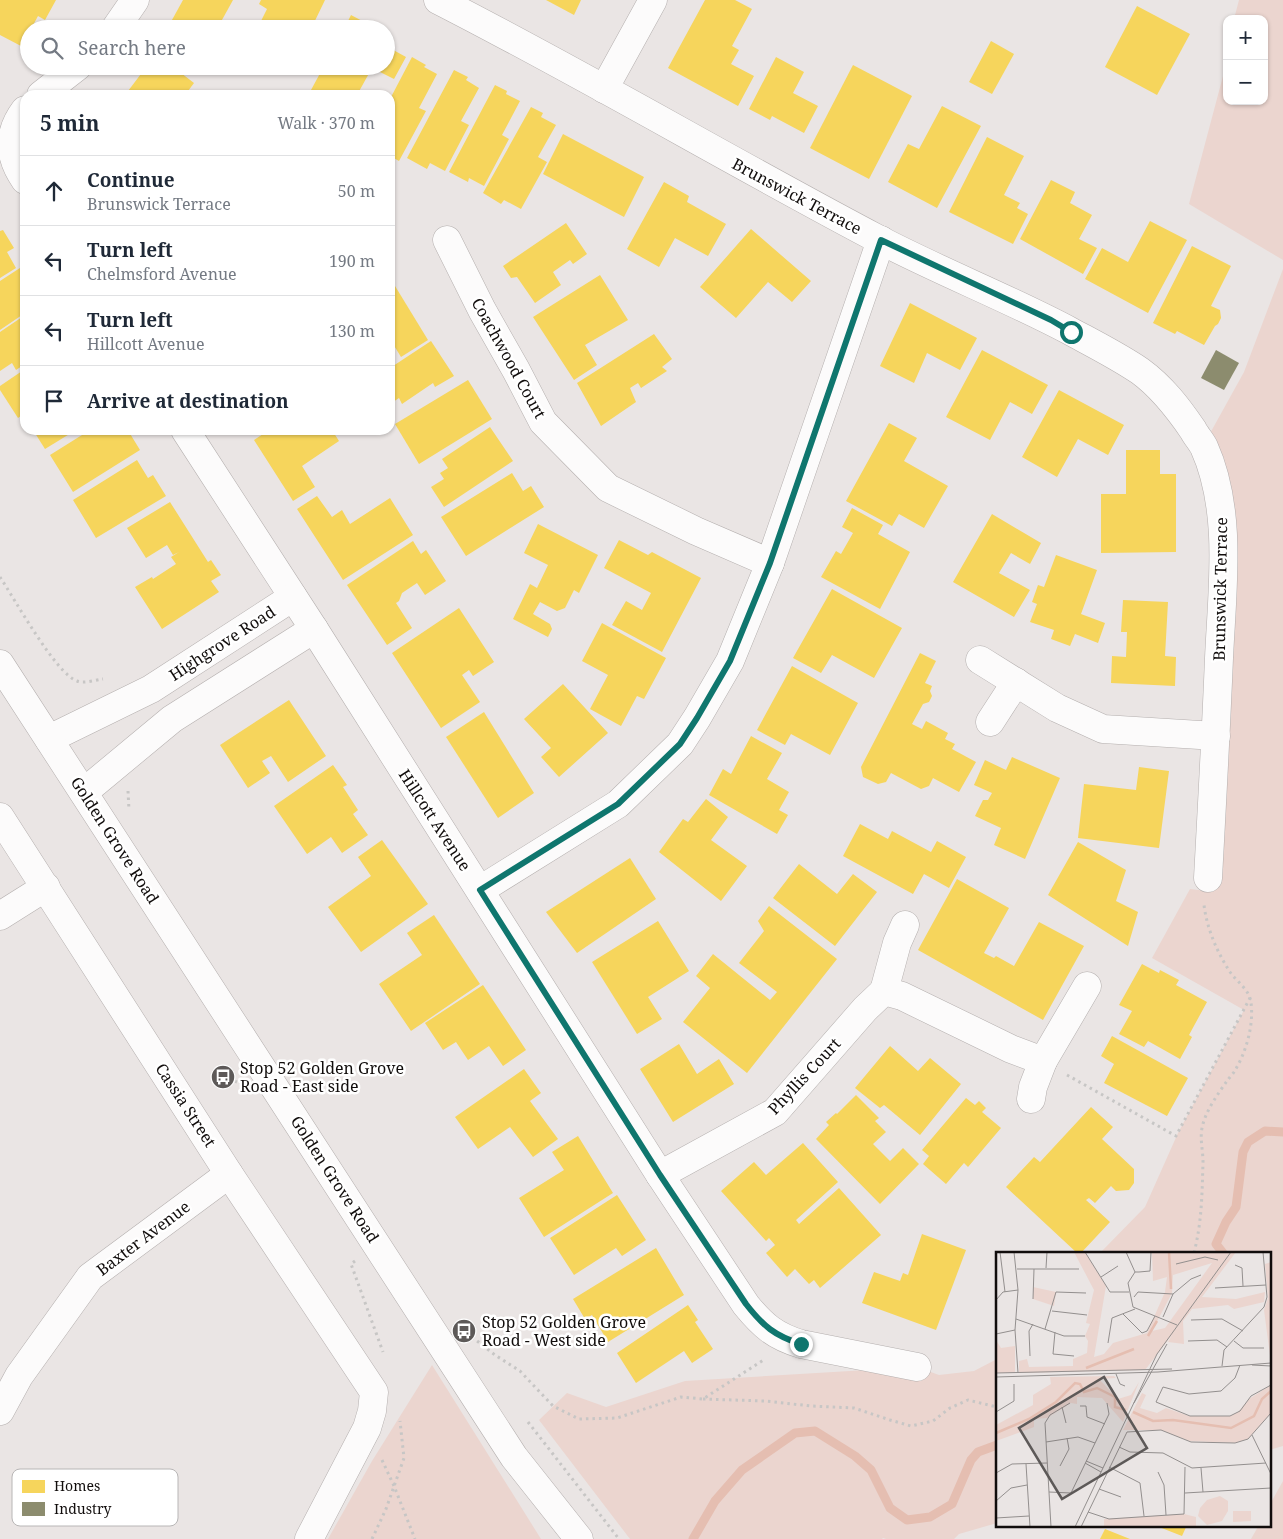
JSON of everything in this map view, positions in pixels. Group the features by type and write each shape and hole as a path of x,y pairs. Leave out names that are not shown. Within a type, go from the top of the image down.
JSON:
{"street":[{"path":"121,20 135,0"},
{"name":"Brunswick Terrace","path":"438,0 505,34 746,168 881,240 1051,320 1118,356 1143,373 1167,395 1203,446 1215,480 1221,511 1223,555 1216,736 1206,889"},
{"path":"604,89 653,0"},
{"path":"47,90 67,75"},
{"path":"20,118 13,138 12,149 14,161 20,173"},
{"name":"Coachwood Court","path":"447,240 482,310 543,422 608,488 696,531 770,563"},
{"path":"480,890 618,804 680,744 730,661 770,563 881,240"},
{"name":"Hillcott Avenue","path":"188,435 660,1175 756,1317 784,1339 917,1367"},
{"name":"Highgrove Road","path":"49,739 151,689 293,597"},
{"path":"84,792 172,719 314,630"},
{"path":"980,660 1057,708 1103,729 1216,736"},
{"name":"Golden Grove Road","path":"0,664 514,1457 579,1539"},
{"path":"990,722 1016,682"},
{"name":"Highgrove Road","path":"151,689 172,719"},
{"name":"Cassia Street","path":"0,817 229,1174 374,1392 372,1411 367,1428"},
{"path":"0,916 46,887"},
{"path":"905,925 897,942 884,991 902,996 1011,1049 1043,1061"},
{"path":"1031,1099 1033,1087 1043,1061 1087,986"},
{"name":"Phyllis Court","path":"660,1175 775,1112 884,991"},
{"name":"Baxter Avenue","path":"0,1411 18,1376 90,1277 229,1174"},
{"path":"310,1539 367,1428"}],"path":[{"path":"0,576 54,661 68,677 79,682 106,679"},
{"path":"1194,1252 1200,1228 1202,1204 1203,1156 1200,1135 1204,1122 1220,1091 1234,1072 1245,1050 1252,1019 1251,996 1231,972 1215,944 1206,918 1206,889"},
{"path":"1043,1061 1176,1136 1251,996"},
{"path":"464,1331 495,1355 520,1371 553,1406 579,1419 617,1418 681,1397 854,1408 911,1426 933,1421 950,1408 968,1400 996,1408"},
{"path":"469,1338 474,1345"},
{"path":"703,1398 762,1362 784,1339"},
{"path":"526,1418 619,1539"},
{"path":"367,1428 394,1486 415,1539"}],"shaded area":[{"path":"1239,0 1283,0 1283,260 1189,204 1223,76 1223,105 1268,105 1268,15 1235,15"},
{"path":"1283,269 1283,1446 1270,1450 1270,1252 1101,1252 1145,1207 1178,1133 1244,1010 1152,958 1190,889 1207,891 1223,555 1203,446 1244,372"},
{"path":"996,1360 996,1523 959,1534 954,1539 630,1539 539,1420 567,1393 606,1407 685,1381 917,1367 939,1375 974,1371"},
{"path":"432,1365 541,1539 328,1539 372,1461"},
{"path":"1283,1481 1283,1539 1251,1539 1258,1526 1270,1526 1270,1504"}],"building: Homes":[{"path":"0,0 56,0 45,20 38,16 36,20 20,20 20,45 0,35"},
{"path":"183,0 233,0 222,20 172,20"},
{"path":"261,0 325,0 315,20 262,20 267,9 259,4"},
{"path":"546,0 581,0 574,15"},
{"path":"705,0 735,0 752,9 732,46 739,50 731,64 754,76 738,106 668,68"},
{"path":"1137,6 1190,34 1157,95 1105,67"},
{"path":"351,15 360,20 348,20"},
{"path":"991,41 1014,54 992,94 969,82"},
{"path":"395,51 406,57 394,79 386,75 395,75"},
{"path":"412,57 426,65 424,67 437,74 419,108 426,111 399,161 395,159 395,90"},
{"path":"776,57 804,72 793,93 818,106 804,133 772,116 770,120 749,109"},
{"path":"853,65 912,96 869,179 810,148"},
{"path":"454,70 468,77 466,80 479,88 461,121 469,125 445,171 430,163 427,169 407,158"},
{"path":"140,75 184,75 194,83 189,90 129,90"},
{"path":"319,75 368,75 360,90 311,90"},
{"path":"495,85 507,91 506,94 520,101 502,135 509,139 484,186 469,178 468,182 449,172"},
{"path":"942,106 981,126 937,208 888,182 908,144 919,149"},
{"path":"531,107 543,113 541,117 556,125 538,157 547,162 521,209 504,200 501,204 483,193"},
{"path":"563,134 644,177 624,217 543,174"},
{"path":"987,137 1024,156 1004,195 1020,203 1017,208 1028,214 1013,244 949,212"},
{"path":"1051,180 1075,192 1070,203 1092,215 1079,239 1097,248 1083,274 1020,239"},
{"path":"664,182 689,196 687,202 726,224 708,256 675,238 659,267 627,249"},
{"path":"1150,221 1187,240 1148,313 1085,279 1102,248 1128,262"},
{"path":"566,223 587,254 573,264 570,260 553,272 561,285 535,303 517,277 511,278 503,266"},
{"path":"751,229 811,281 792,302 768,282 736,318 700,287"},
{"path":"3,230 14,248 7,252 16,268 0,278 0,231"},
{"path":"1192,246 1231,266 1211,306 1220,310 1221,318 1204,345 1177,331 1175,334 1153,323"},
{"path":"20,268 20,316 0,330 0,281"},
{"path":"600,275 628,320 585,345 597,365 574,380 533,317"},
{"path":"395,286 428,340 401,357 395,347"},
{"path":"910,303 977,338 960,370 927,353 914,383 880,366"},
{"path":"20,318 20,367 16,370 12,363 0,371 0,332"},
{"path":"654,334 672,359 662,367 667,371 641,388 638,383 630,388 636,402 601,426 577,383"},
{"path":"431,341 454,376 435,387 433,383 402,404 399,398 395,401 395,365"},
{"path":"982,350 1048,385 1032,414 1010,402 990,440 946,417"},
{"path":"20,372 20,417 18,418 0,390 0,386"},
{"path":"468,380 492,419 419,464 395,424"},
{"path":"1059,390 1124,425 1108,455 1078,439 1057,477 1022,457"},
{"path":"889,423 917,438 904,461 948,486 924,528 899,514 892,526 846,501"},
{"path":"490,427 513,461 444,507 431,487 444,479 440,473 448,468 442,459"},
{"path":"36,435 68,435 45,449"},
{"path":"82,435 131,435 140,450 73,492 50,455"},
{"path":"262,435 335,435 339,441 302,466 315,487 293,501 254,440"},
{"path":"1126,450 1160,450 1160,474 1176,474 1176,552 1101,553 1101,494 1126,494"},
{"path":"137,460 148,478 153,475 166,496 96,538 73,500"},
{"path":"512,473 523,491 531,486 544,507 466,556 441,517"},
{"path":"317,496 332,517 342,510 350,524 390,498 413,535 343,580 297,509"},
{"path":"170,502 208,562 211,560 221,575 211,581 219,592 162,629 135,587 152,577 153,579 176,564 171,557 179,552 173,555 167,545 146,558 127,528"},
{"path":"852,508 883,525 878,534 910,552 880,609 821,577 836,551 841,554 853,533 842,527"},
{"path":"992,514 1041,543 1030,564 1011,553 999,573 1030,590 1014,617 953,582"},
{"path":"538,524 598,555 579,593 574,590 565,608 557,611 540,602 533,614 550,624 552,629 548,637 513,619 530,584 537,588 548,565 524,553"},
{"path":"619,540 648,555 652,552 701,578 662,652 612,625 626,601 642,610 651,593 604,568"},
{"path":"413,541 421,554 426,550 446,581 425,595 417,583 402,593 399,601 396,603 412,628 387,645 347,585"},
{"path":"1056,555 1097,570 1081,614 1105,623 1098,643 1075,634 1070,646 1051,639 1054,630 1030,622 1037,604 1032,602 1038,585 1044,587"},
{"path":"832,589 902,628 874,678 832,655 821,673 793,658"},
{"path":"1123,600 1168,602 1165,656 1176,657 1175,686 1111,683 1112,656 1126,657 1127,632 1121,632"},
{"path":"459,608 494,662 473,676 469,670 462,675 480,702 441,728 392,653"},
{"path":"602,623 666,658 644,699 637,696 621,726 590,709 608,675 582,661"},
{"path":"920,653 936,661 925,683 932,686 930,691 932,696 929,702 923,704 912,724 922,729 926,721 948,733 945,739 955,744 952,749 976,762 959,792 933,778 929,786 921,789 891,773 886,782 878,784 863,777 861,767"},
{"path":"792,666 858,703 830,755 791,734 785,745 757,730"},
{"path":"563,684 608,733 559,777 541,757 551,748 524,719"},
{"path":"289,700 326,756 288,782 271,756 262,761 270,773 248,788 220,745"},
{"path":"484,712 534,793 498,818 446,737"},
{"path":"751,736 782,753 767,779 789,792 779,810 788,815 777,834 709,795 723,769 731,774"},
{"path":"1012,757 1060,778 1025,859 994,845 1001,828 975,816 983,800 988,800 992,793 974,785 985,760 1006,770"},
{"path":"333,765 347,785 343,787 358,810 353,814 368,835 342,853 331,837 307,854 274,806"},
{"path":"1139,767 1169,771 1159,848 1078,838 1084,784 1136,790"},
{"path":"706,799 728,817 711,840 747,866 721,901 659,852 683,819 688,822"},
{"path":"860,824 888,839 892,831 931,852 937,841 966,857 949,888 924,874 913,894 843,856"},
{"path":"382,840 428,904 361,952 328,907 371,876 358,857"},
{"path":"1078,842 1126,870 1116,901 1138,912 1128,946 1048,895"},
{"path":"630,858 656,899 577,953 546,912"},
{"path":"799,864 837,894 853,874 877,892 835,946 773,898"},
{"path":"957,879 1009,908 984,953 994,958 996,956 1014,966 1039,922 1084,946 1043,1020 918,950"},
{"path":"769,906 837,959 747,1073 683,1022 710,988 696,976 713,954 770,1000 777,992 739,963 764,931 758,921"},
{"path":"434,915 480,984 411,1031 379,984 422,955 407,933"},
{"path":"658,921 689,971 648,997 662,1019 637,1034 592,962"},
{"path":"1142,964 1159,973 1160,970 1179,980 1176,985 1207,1002 1189,1035 1192,1037 1180,1059 1148,1041 1144,1047 1119,1034 1132,1011 1119,1005"},
{"path":"483,985 526,1050 503,1066 489,1046 468,1060 456,1042 443,1050 425,1023"},
{"path":"1112,1036 1188,1078 1167,1116 1104,1083 1114,1064 1101,1056"},
{"path":"679,1044 697,1074 719,1059 734,1084 673,1122 640,1069"},
{"path":"890,1046 918,1071 930,1058 961,1084 920,1135 884,1105 880,1108 855,1088"},
{"path":"524,1069 541,1093 530,1101 558,1139 533,1157 510,1127 478,1149 455,1117"},
{"path":"856,1095 879,1118 875,1121 886,1132 873,1144 890,1161 903,1148 919,1164 880,1204 816,1139 829,1125 826,1122"},
{"path":"966,1098 975,1105 979,1101 986,1108 982,1112 1001,1128 968,1167 964,1163 946,1184 923,1164 929,1156 922,1150"},
{"path":"1091,1107 1113,1127 1102,1139 1134,1169 1134,1183 1129,1190 1116,1191 1111,1186 1095,1203 1089,1198 1086,1200 1110,1222 1082,1252 1076,1252 1006,1187 1034,1157 1040,1162"},
{"path":"578,1136 613,1193 544,1237 519,1198 564,1170 552,1152"},
{"path":"803,1143 838,1182 796,1220 799,1224 839,1188 881,1235 820,1288 814,1280 809,1284 795,1269 787,1277 766,1253 775,1245 769,1238 766,1241 721,1191 754,1162 766,1175"},
{"path":"617,1195 646,1240 622,1256 616,1248 574,1275 550,1238"},
{"path":"922,1234 966,1250 936,1330 862,1303 874,1272 900,1281 903,1273 908,1275"},
{"path":"656,1248 684,1295 608,1342 592,1315 585,1319 573,1299"},
{"path":"688,1305 698,1320 695,1322 713,1349 692,1363 684,1351 636,1383 617,1353"},
{"path":"1159,1526 1187,1526 1182,1536"},
{"path":"1105,1529 1130,1539 1100,1539"}],"building: Industry":[{"path":"1216,350 1239,363 1224,390 1201,378"}],"waterway":[{"path":"1222,1252 1216,1244 1226,1222 1236,1207 1243,1152 1248,1142 1265,1131 1283,1132"},
{"path":"693,1539 715,1501 742,1470 795,1433 815,1431 855,1456 871,1470 890,1508 907,1520 930,1517 952,1504 971,1460 978,1452 996,1445"}],"place":[{"name":"Stop 52 Golden Grove Road - East side","path":"223,1077"},
{"name":"Stop 52 Golden Grove Road - West side","path":"464,1331"}],"route":[{"path":"801,1344 784,1339 769,1329 746,1304 660,1175 480,890 618,804 680,744 697,718 730,661 770,563 881,240 1051,320 1071,332"}]}
